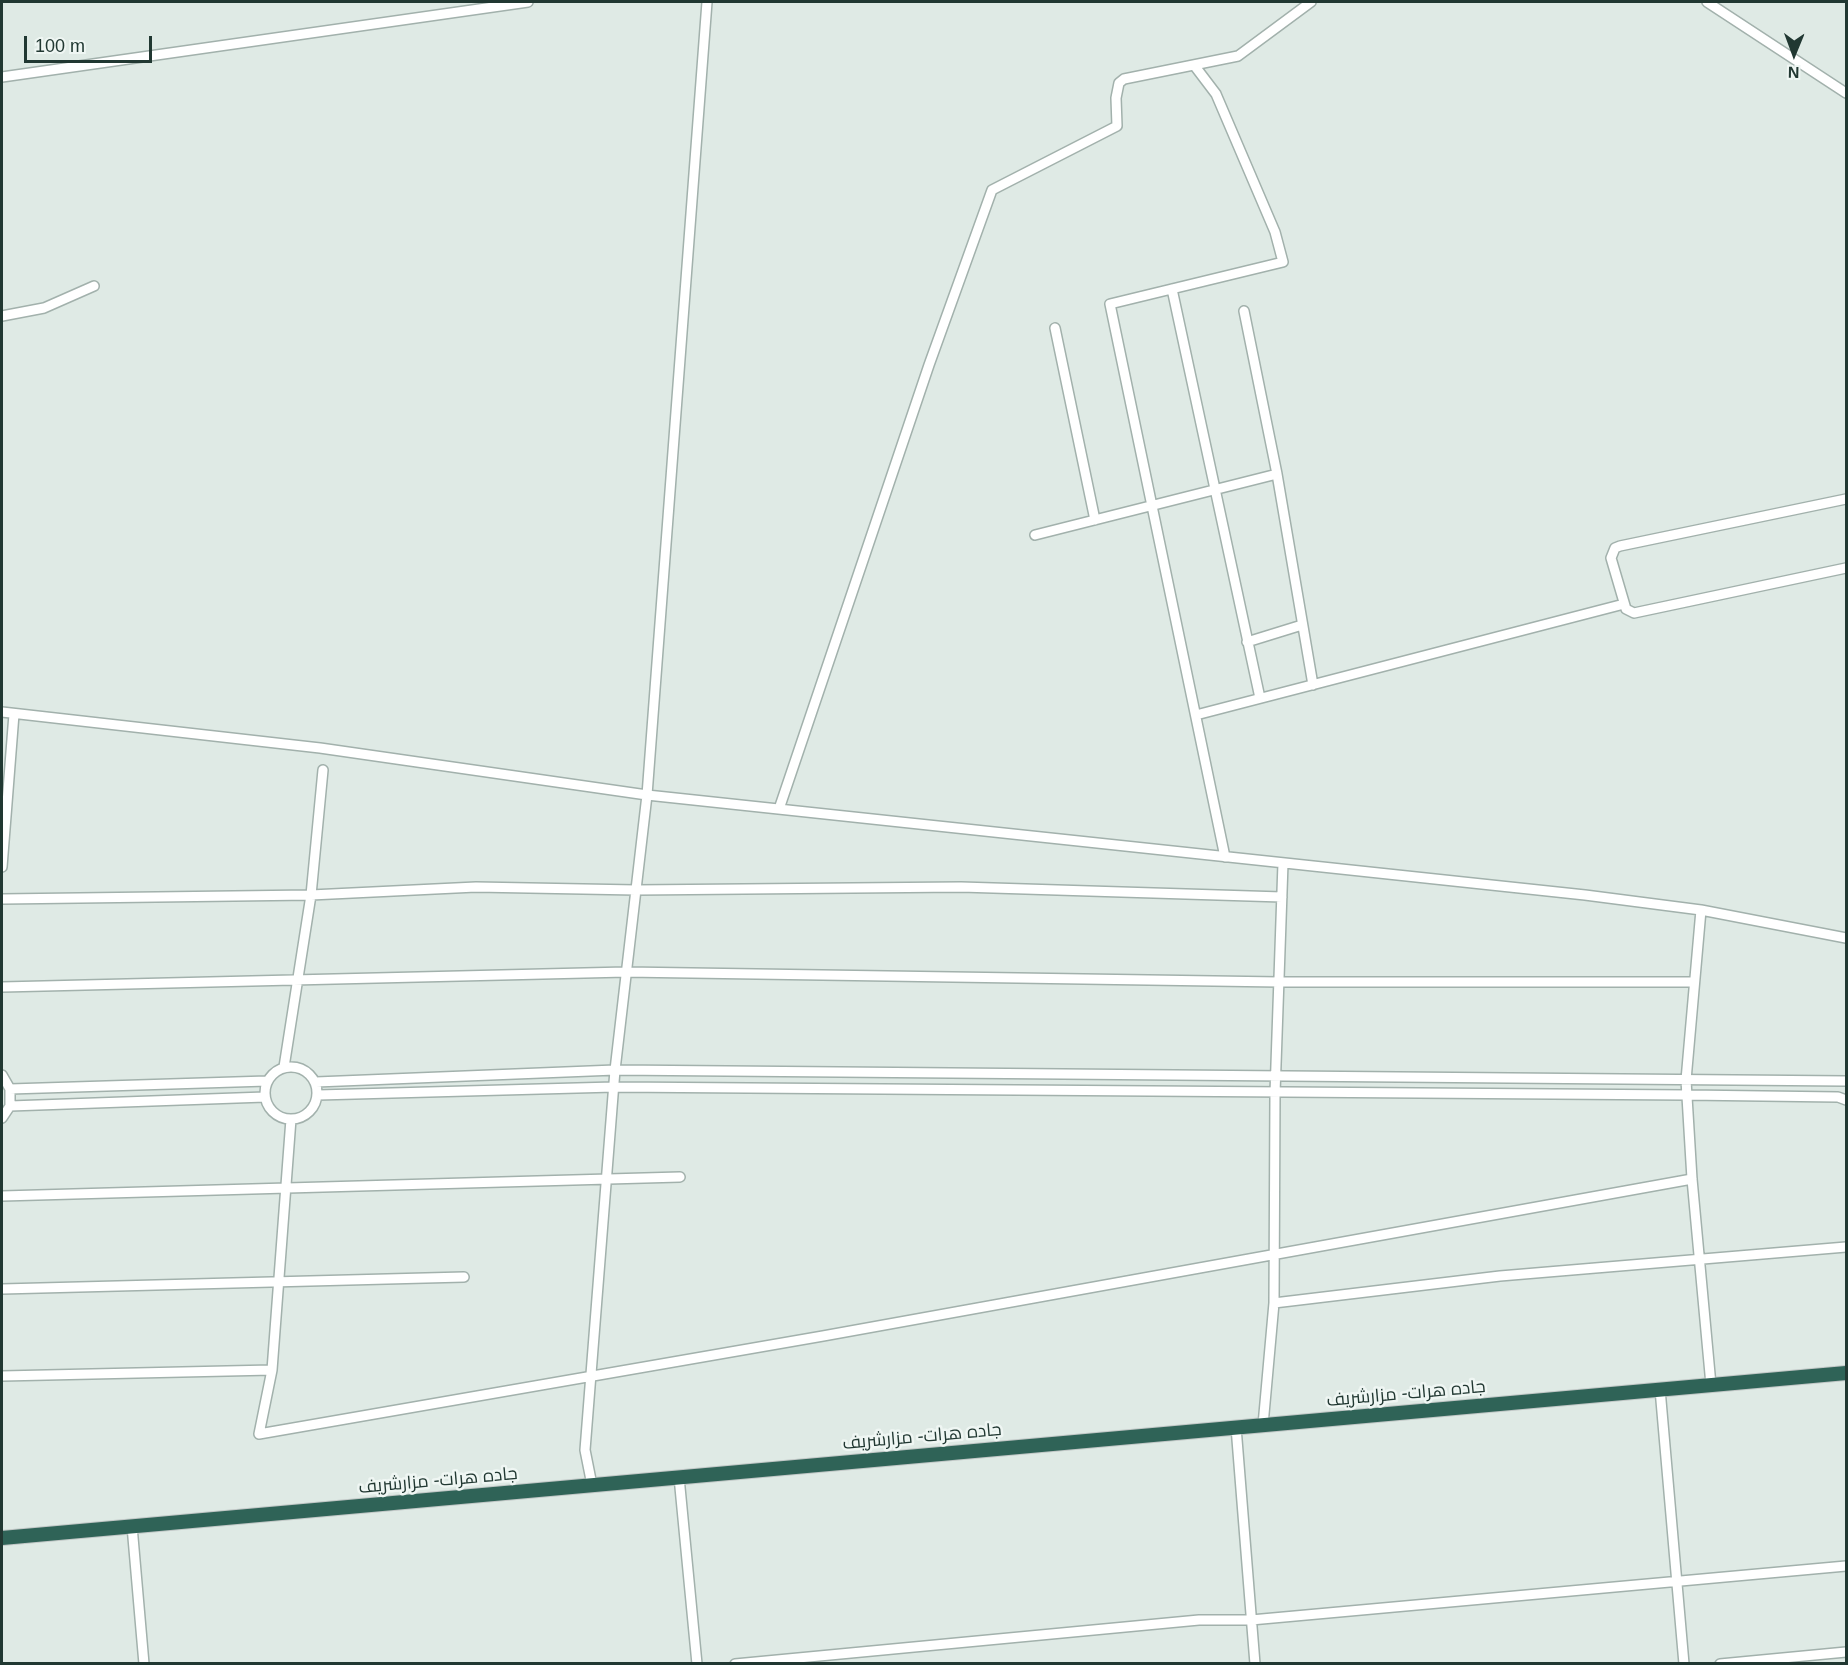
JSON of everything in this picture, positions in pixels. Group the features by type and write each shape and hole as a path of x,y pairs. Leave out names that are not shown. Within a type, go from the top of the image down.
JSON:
{"highway":[{"name":"جاده هرات- مزارشریف","path":"2,1538 1846,1373"}],"street":[{"path":"2,77 528,2"},
{"path":"592,1485 585,1449 593,1374 606,1178 615,1070 647,795 707,2"},
{"path":"779,809 929,365 992,190 1117,126 1116,98 1119,83 1124,79 1238,56 1311,2"},
{"path":"1707,2 1846,93"},
{"path":"1194,65 1216,94 1275,232 1283,262 1110,304 1225,857"},
{"path":"2,316 44,308 94,286"},
{"path":"1172,289 1260,698"},
{"path":"1244,311 1277,474 1313,685"},
{"path":"1055,328 1095,520"},
{"path":"1035,535 1277,474"},
{"path":"1846,498 1615,548 1611,558 1626,609 1634,613 1846,568"},
{"path":"1196,715 1624,604"},
{"path":"1248,642 1302,625"},
{"path":"2,712 320,748 647,795 1701,910 1846,938"},
{"path":"2,867 4,810 14,714"},
{"path":"284,1067 311,895 323,770"},
{"path":"1263,1425 1274,1303 1275,1093 1283,863"},
{"path":"2,900 311,895 476,887 636,890 961,887 1282,897"},
{"path":"1701,910 1686,1080 1692,1179 1711,1385"},
{"path":"2,987 626,972 1279,982 1693,982"},
{"path":"284,1067 306,1070 316,1082 318,1095 309,1113 291,1119 271,1110 265,1097 267,1081 277,1070 284,1067"},
{"path":"316,1082 615,1070 1846,1081"},
{"path":"2,1075 10,1089 10,1106 2,1118"},
{"path":"10,1089 267,1081"},
{"path":"318,1095 614,1087 1687,1095 1838,1097 1846,1100"},
{"path":"10,1106 265,1097"},
{"path":"291,1119 272,1370 259,1434 593,1374 823,1336 1275,1252 1692,1179"},
{"path":"2,1196 680,1177"},
{"path":"1274,1303 1500,1276 1846,1247"},
{"path":"2,1289 464,1277"},
{"path":"2,1376 272,1370"},
{"path":"1660,1389 1684,1664"},
{"path":"1236,1427 1255,1664"},
{"path":"679,1477 697,1664"},
{"path":"132,1526 144,1664"},
{"path":"735,1664 1199,1620 1251,1620 1846,1566"},
{"path":"1720,1664 1846,1652"}]}
